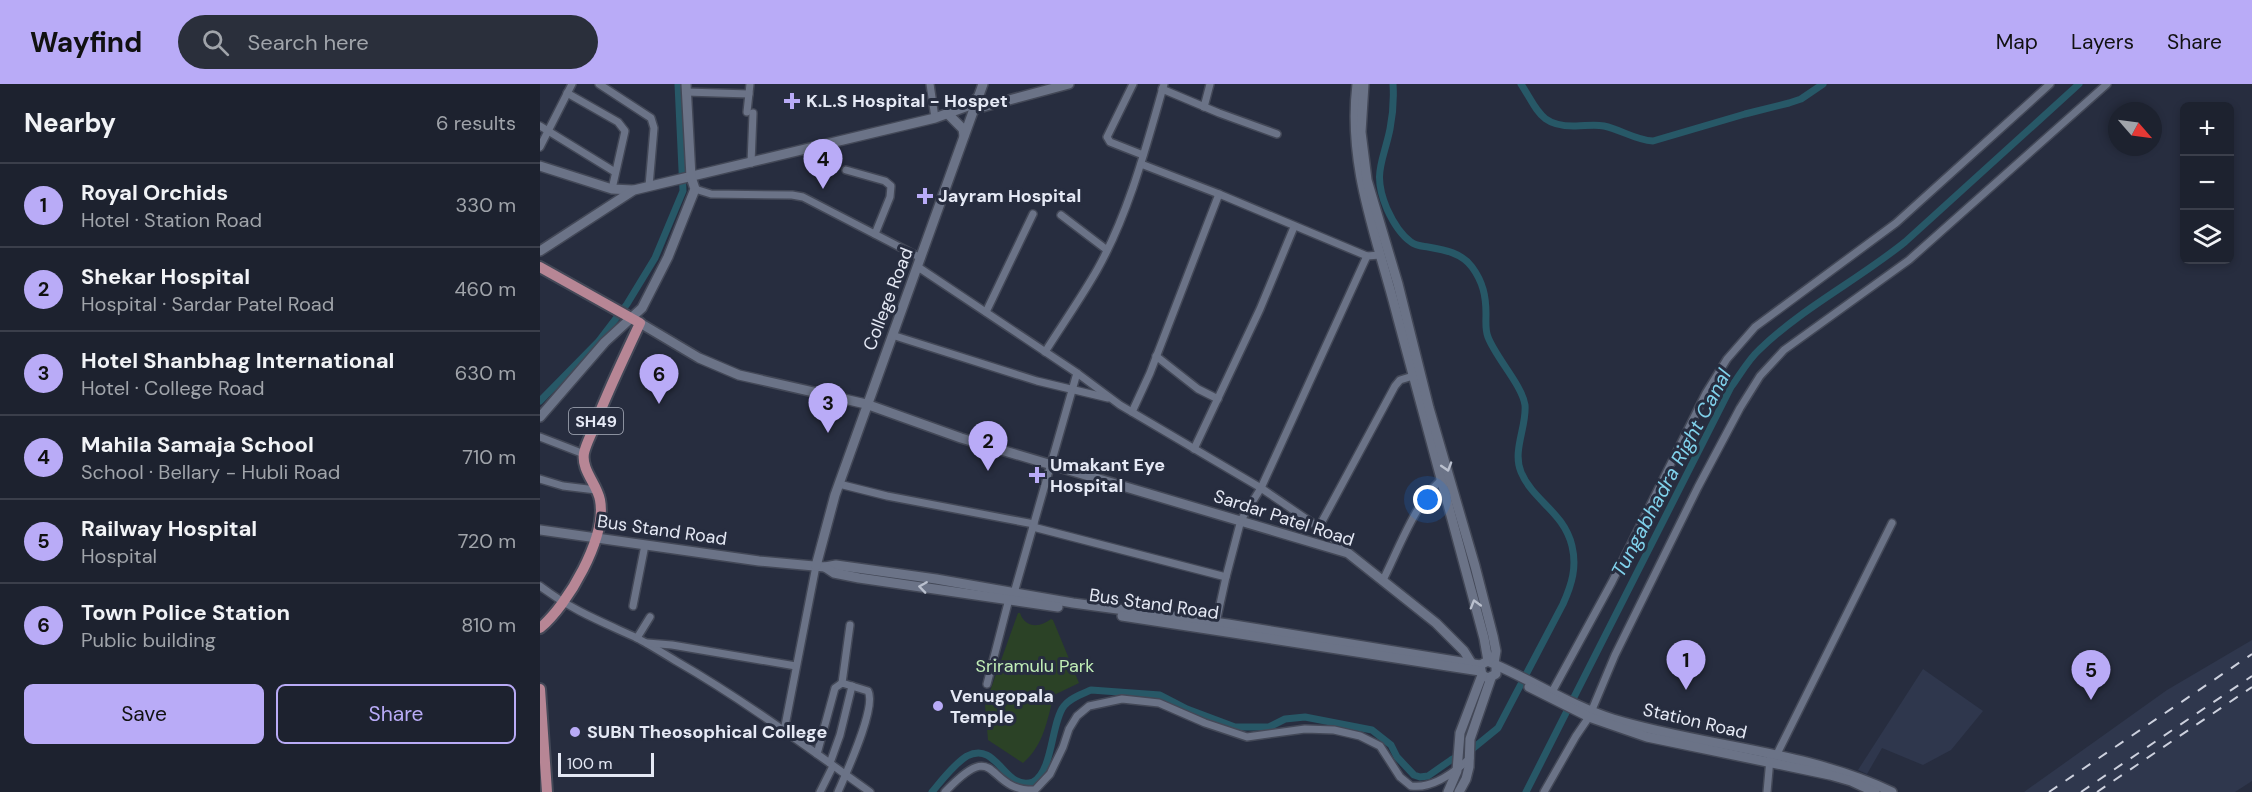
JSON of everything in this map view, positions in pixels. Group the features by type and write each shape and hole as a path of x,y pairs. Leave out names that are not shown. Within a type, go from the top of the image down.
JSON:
{"main road":[{"path":"540,267 633,319"},
{"name":"SH49","path":"597,538 600,501 588,475 584,454 633,319"},
{"path":"540,628 549,621 573,587 597,538"},
{"path":"540,689 547,792"}],"street":[{"path":"599,84 647,115 653,122 649,186"},
{"path":"750,84 751,163"},
{"path":"930,84 935,118"},
{"name":"College Road","path":"820,567 826,526 839,484 983,84"},
{"path":"975,109 1069,84"},
{"path":"1133,84 1107,137 1110,142 1143,155"},
{"path":"1204,107 1210,84"},
{"path":"1357,84 1354,107 1354,142 1363,195 1484,639 1487,669 1470,739 1471,756 1466,779 1459,792"},
{"path":"1364,84 1361,132 1366,180 1398,284 1429,408 1475,566 1496,651 1460,737 1457,767 1448,792"},
{"path":"1588,713 1555,696 1721,367 1738,344 1769,315 1896,223 2050,84"},
{"path":"1544,792 1588,713 1698,487 1760,375 1784,350 1909,261 2107,84"},
{"path":"1045,352 1097,270 1107,250 1141,164 1163,86 1204,107 1277,134"},
{"path":"540,147 568,87 623,127 625,136 612,189"},
{"path":"540,417 605,342 633,319 642,308 668,257 695,189 690,178 686,88 749,94"},
{"path":"540,166 612,189 634,190 935,118 968,106 979,97"},
{"path":"948,114 963,129 964,136"},
{"path":"540,126 615,172"},
{"path":"1141,164 1220,194 1367,256 1380,255"},
{"path":"846,170 885,181 891,186 890,197 875,234"},
{"path":"695,189 711,194 803,197 875,234 1112,399 1261,488 1319,527 1348,553"},
{"path":"540,250 634,190"},
{"path":"1132,412 1220,194"},
{"path":"986,312 1033,214"},
{"path":"1061,215 1107,250"},
{"path":"1194,448 1260,309 1294,227"},
{"path":"1215,626 1241,520 1261,488 1367,256"},
{"name":"Sardar Patel Road","path":"633,319 699,358 739,375 866,404 961,438 1348,553 1436,623 1464,651 1487,669"},
{"path":"892,335 1037,381 1112,399"},
{"path":"1156,356 1198,389 1218,399"},
{"path":"987,684 1077,373"},
{"path":"1319,527 1395,386 1400,380 1413,376"},
{"path":"540,437 584,454"},
{"path":"540,479 563,486 596,490"},
{"path":"1383,580 1419,509 1430,490 1440,481"},
{"path":"839,484 1034,526 1226,577"},
{"path":"1767,792 1772,758 1892,523"},
{"name":"Bus Stand Road","path":"540,530 759,561 820,567 834,573 860,578 1012,596 1215,626 1312,647 1487,669 1513,676 1555,696"},
{"path":"633,606 645,545"},
{"path":"784,731 796,666 820,567"},
{"path":"540,586 562,603 602,624 641,640 664,654 818,754 865,790"},
{"path":"641,640 650,617"},
{"path":"842,684 850,625"},
{"path":"641,640 796,666"},
{"path":"664,654 672,645"},
{"path":"818,754 833,693 837,686 842,684 866,689 870,696 864,725 838,792"},
{"path":"820,792 832,765 852,686"},
{"path":"945,792 975,766 981,765 1010,785 1035,790 1050,774 1069,729 1084,709 1104,701 1122,699 1159,703 1205,723 1247,736 1305,729 1334,730 1360,736 1380,746 1400,777 1411,786 1426,785 1471,756"},
{"name":"Station Road","path":"1588,713 1647,737 1816,764 1850,774 1892,792"},
{"name":"Station Road","path":"1772,758 1851,781 1875,792"}],"shaded area":[{"path":"2252,640 2252,781 2235,792 2024,792 2167,690"},
{"path":"1923,669 1983,711 1951,750 1923,765 1882,748 1867,774 1858,770"}],"green space":[{"name":"Sriramulu Park","path":"1018,613 1025,622 1033,625 1053,620 1079,683 1054,695 1040,740 1023,763 988,740 985,705"}],"waterway":[{"path":"540,401 598,342 627,304 655,258 683,191 678,84"},
{"path":"932,792 957,763 967,756 978,753 994,760 1015,780 1023,783 1033,782 1040,777 1044,768 1056,723 1064,706 1073,698 1091,690 1160,695 1187,709 1235,727 1269,727 1285,719 1305,717 1372,730 1391,745 1397,757 1414,775 1420,777 1428,776 1471,750 1498,728 1563,604 1573,575 1572,546 1568,534 1556,515 1533,491 1521,472 1518,456 1525,405 1519,389 1488,337 1486,307 1479,278 1468,262 1458,255 1411,242 1397,227 1387,209 1380,186 1380,168 1392,118 1393,84"},
{"path":"1521,84 1541,115 1555,124 1604,126 1640,139 1653,141 1801,99 1823,84"},
{"name":"Tungabhadra Right Canal","path":"1526,792 1731,387 1751,358 1793,321 1905,242 2079,84"}],"railway":[{"path":"2049,792 2252,654"},
{"path":"2081,792 2252,676"},
{"path":"2097,792 2252,687"}],"place":[{"name":"K.L.S Hospital - Hospet","path":"792,101"},
{"name":"Mahila Samaja School","path":"823,189"},
{"name":"Jayram Hospital","path":"925,196"},
{"name":"Town Police Station","path":"659,404"},
{"name":"Hotel Shanbhag International","path":"828,433"},
{"name":"Shekar Hospital","path":"988,471"},
{"name":"Umakant Eye Hospital","path":"1037,475"},
{"name":"Royal Orchids","path":"1686,690"},
{"name":"Railway Hospital","path":"2091,700"},
{"name":"Venugopala Temple","path":"938,706"},
{"name":"SUBN Theosophical College","path":"575,732"}]}
